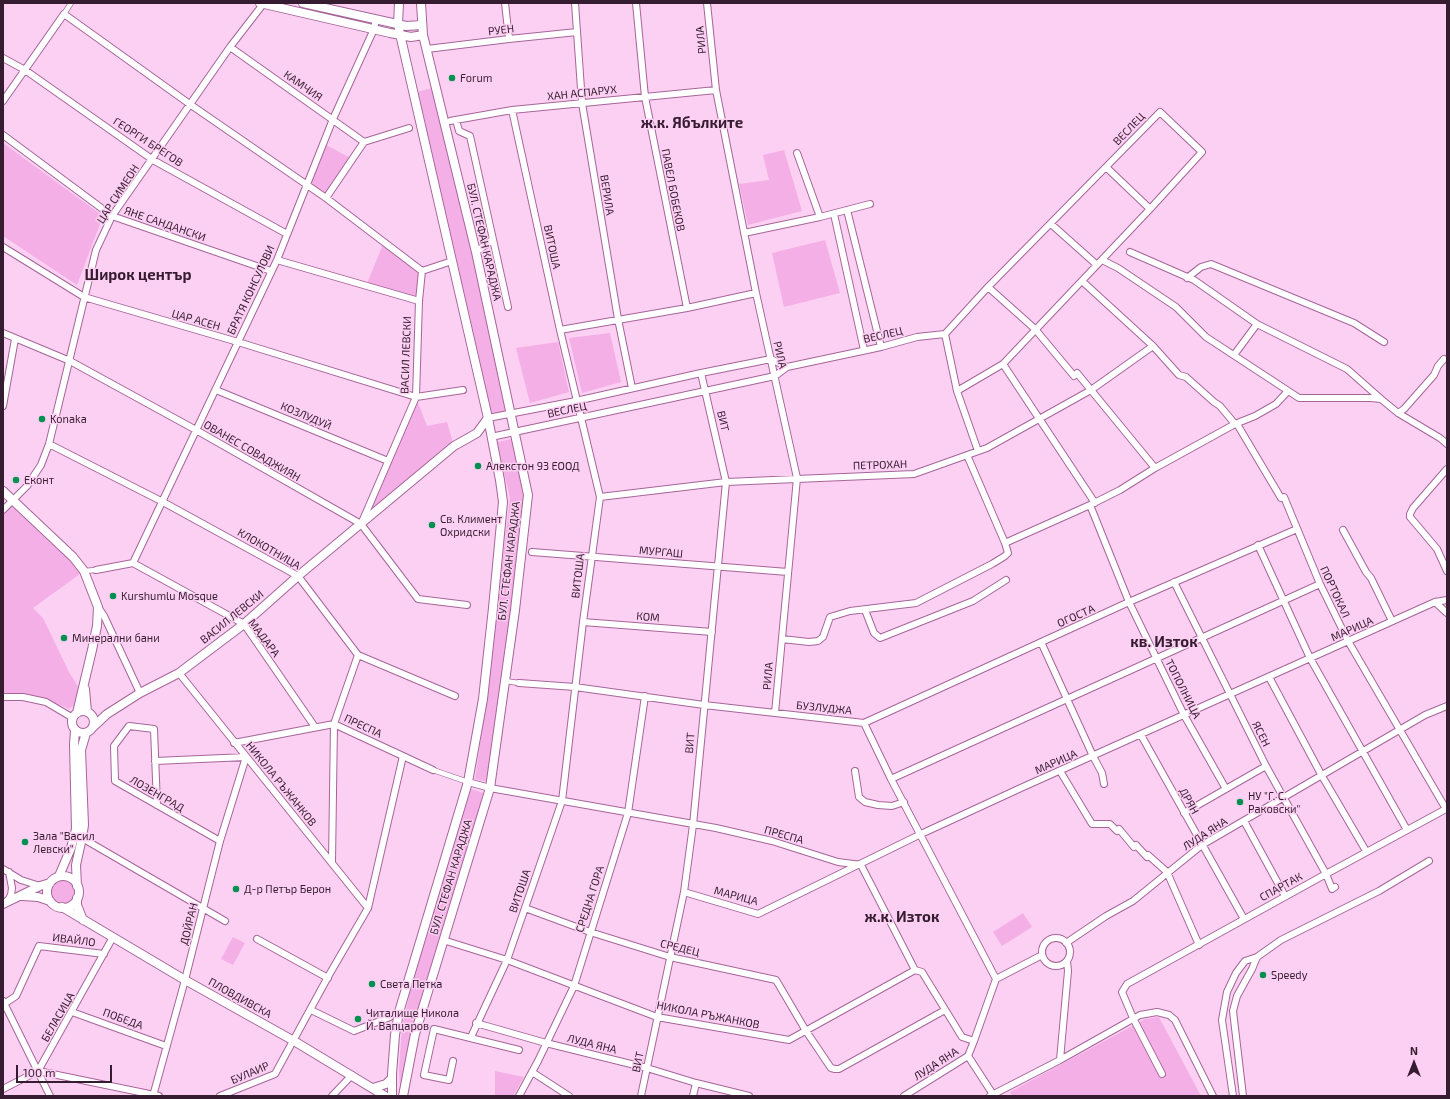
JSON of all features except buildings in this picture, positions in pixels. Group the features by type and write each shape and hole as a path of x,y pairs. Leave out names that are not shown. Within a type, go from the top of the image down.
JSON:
{"street":[{"path":"3,101 71,3"},
{"path":"263,3 374,29 411,36 423,35"},
{"name":"ЦАР СИМЕОН","path":"4,508 27,486 41,464 49,444 96,250 112,216 153,160 230,47 263,3"},
{"path":"303,3 406,26 422,25"},
{"name":"БУЛ. СТЕФАН КАРАДЖА","path":"392,1096 391,1079 395,1035 399,1012 468,782 483,699 503,502 488,418 400,34 398,24 399,3"},
{"name":"БУЛ. СТЕФАН КАРАДЖА","path":"404,1096 415,1034 490,788 506,681 528,495 476,252 423,35 421,3"},
{"path":"506,3 509,38"},
{"name":"ВЕРИЛА","path":"575,3 582,103 618,319 632,388"},
{"name":"ПАВЕЛ БОБЕКОВ","path":"636,3 645,97 687,308"},
{"name":"РИЛА","path":"707,3 716,90 756,293 797,478 775,713"},
{"path":"64,14 191,105 326,198 422,271 452,261"},
{"name":"БРАТЯ КОНСУЛОВИ","path":"133,563 277,260 333,119 374,29 376,19"},
{"name":"РУЕН","path":"427,49 509,38 577,32"},
{"name":"КАМЧИЯ","path":"230,47 364,142"},
{"name":"ГЕОРГИ БРЕГОВ","path":"3,58 25,70 153,160 287,234"},
{"name":"ХАН АСПАРУХ","path":"492,240 470,136 459,131 453,120 512,110 716,90"},
{"name":"ВИТОША","path":"471,1037 476,1023 507,960 562,801 591,556 600,497 576,401 512,110"},
{"name":"ВЕСЛЕЦ","path":"492,437 775,376 787,367 881,347 917,337 945,334 988,287 1160,112 1202,152 1003,364 957,391"},
{"path":"326,198 364,142 409,128"},
{"name":"ЯНЕ САНДАНСКИ","path":"3,135 112,216 271,271"},
{"path":"796,153 820,217"},
{"path":"1106,167 1150,209"},
{"path":"744,233 834,214 870,204"},
{"path":"847,210 881,347"},
{"path":"834,214 864,350"},
{"path":"1051,224 1097,265"},
{"path":"476,252 492,240 508,308"},
{"name":"ЦАР АСЕН","path":"3,247 84,297 238,342 416,397 463,390"},
{"path":"1130,252 1194,280 1257,324 1348,369 1398,413 1440,438 1447,444"},
{"path":"277,260 419,301"},
{"path":"1102,260 1118,268 1176,307 1206,337 1299,398 1381,399"},
{"path":"1188,278 1201,267 1211,264 1354,323 1384,342"},
{"name":"ВАСИЛ ЛЕВСКИ","path":"361,524 416,397 419,301 422,271"},
{"path":"1082,281 1153,346 1179,375 1186,377 1220,406 1236,424"},
{"path":"988,287 1035,329 1074,376 1077,373 1155,468"},
{"path":"560,330 687,308 756,293"},
{"path":"1234,355 1257,324"},
{"name":"ОВАНЕС СОВАДЖИЯН","path":"3,334 70,361 196,430 361,524 418,599 467,605"},
{"path":"945,334 957,391 978,451"},
{"path":"3,406 15,339"},
{"name":"ПЕТРОХАН","path":"600,497 726,482 914,474 987,448 1091,390 1153,346"},
{"path":"1398,413 1404,409 1434,375 1438,366 1444,359"},
{"path":"771,360 787,367"},
{"name":"ВЕСЛЕЦ","path":"488,418 576,401 701,373 771,360"},
{"name":"ТОПОЛНИЦА","path":"1003,364 1093,504 1129,602 1184,715 1226,789"},
{"name":"ВИТ","path":"641,1096 684,892 693,825 719,567 726,482 701,373"},
{"name":"КОЗЛУДУЙ","path":"216,390 388,462"},
{"path":"1005,543 1093,504 1120,490 1155,468 1276,404 1288,391"},
{"path":"488,418 477,433 492,437"},
{"name":"ПОРТОКАЛ","path":"1236,424 1281,498 1284,497 1320,584 1348,641 1446,809"},
{"name":"ВАСИЛ ЛЕВСКИ","path":"90,730 107,714 140,693 179,673 244,624 298,576 454,446 477,433"},
{"name":"КЛОКОТНИЦА","path":"49,444 163,502 298,576 358,655 455,696"},
{"path":"782,639 809,642 818,641 824,637 830,617 865,610 916,603 1006,556 1008,553 1005,543 967,455"},
{"path":"1447,469 1413,508 1410,517 1437,549 1447,571"},
{"path":"3,491 62,545 84,571 90,583 98,607 104,616 140,693"},
{"name":"ОГОСТА","path":"864,722 1129,602 1296,529"},
{"path":"1343,530 1366,572 1371,578 1392,621"},
{"path":"1258,545 1310,658 1407,830"},
{"name":"МУРГАШ","path":"532,552 788,572"},
{"path":"84,571 133,563"},
{"name":"МАДАРА","path":"133,563 244,624 314,727"},
{"path":"865,610 874,633 880,638 973,601 1006,580"},
{"name":"ЯСЕН","path":"1174,582 1283,799 1326,874 1332,889 1335,887"},
{"path":"891,779 1202,639 1320,584"},
{"name":"МАРИЦА","path":"684,892 758,914 861,865 921,834 1392,621 1435,602 1447,600"},
{"path":"1435,602 1447,612"},
{"path":"90,730 80,733 72,726 84,686 97,626 98,607"},
{"name":"КОМ","path":"583,622 712,632"},
{"path":"1041,642 1102,773 1104,784"},
{"path":"332,862 334,724 358,655"},
{"name":"НИКОЛА РЪЖАНКОВ","path":"179,673 368,908"},
{"path":"1269,677 1322,776 1366,851"},
{"path":"506,681 519,683"},
{"name":"БУЗЛУДЖА","path":"519,683 575,687 775,713 864,722 891,779 996,979"},
{"path":"83,920 77,905 78,890 76,865 84,825 82,750 94,720 89,713 84,686"},
{"name":"СРЕДНА ГОРА","path":"519,1096 574,986 628,813 645,696"},
{"path":"3,697 23,697 46,702 75,715"},
{"name":"ЛУДА ЯНА","path":"1066,943 1106,916 1133,901 1202,845 1283,799 1400,729 1425,715 1447,706"},
{"path":"75,715 80,711 107,714"},
{"name":"ПРЕСПА","path":"234,743 334,724 433,770"},
{"name":"ЛОЗЕНГРАД","path":"156,761 154,729 129,726 114,746 115,781 220,841"},
{"path":"50,901 47,892 50,883 59,876 72,848 76,828 75,730"},
{"name":"ДРЯН","path":"1141,735 1244,919"},
{"path":"294,1041 368,908 403,756"},
{"path":"157,805 156,761 246,757"},
{"name":"ДОЙРАН","path":"155,1096 166,1046 185,980 220,841 246,757"},
{"path":"1184,813 1266,766"},
{"path":"433,770 468,782"},
{"path":"855,771 859,797 865,802 892,806 904,802"},
{"path":"1060,771 1092,824 1110,824 1117,831 1119,829 1134,847 1136,845 1147,857 1148,855 1167,872 1199,945"},
{"name":"ПРЕСПА","path":"468,782 490,788 716,828 772,841 838,862 861,865"},
{"name":"СПАРТАК","path":"1133,1018 1122,992 1126,984 1199,945 1366,851 1446,809"},
{"path":"1244,821 1285,896"},
{"path":"82,838 225,922"},
{"path":"1233,1096 1222,1020 1223,1008 1227,992 1236,974 1245,961 1257,956 1281,940 1380,891 1429,861"},
{"path":"861,865 915,970 922,972 962,1037 974,1041"},
{"path":"6,871 21,880 40,886"},
{"path":"5,903 11,894 12,888 6,871"},
{"path":"59,876 72,879 77,886"},
{"path":"5,903 40,886 50,883"},
{"path":"22,896 38,897 62,907 71,905 77,898"},
{"name":"ПЛОВДИВСКА","path":"62,907 185,980 294,1041 385,1096"},
{"name":"СРЕДЕЦ","path":"525,908 590,932 670,958 776,980 806,1031 831,1068 839,1069 945,1010"},
{"name":"БЕЛАСИЦА","path":"38,1071 113,937"},
{"path":"1060,1060 1068,971 1067,961 1070,952 1066,943 1060,939 1053,939 1047,942 1043,948 1042,955 1045,961 1050,965 1056,966 1062,965 1067,961"},
{"path":"257,940 328,978"},
{"name":"НИКОЛА РЪЖАНКОВ","path":"443,940 507,960 657,1016 789,1040 915,970"},
{"name":"ИВАЙЛО","path":"4,1003 16,996 39,946 104,954"},
{"path":"996,979 1042,955"},
{"path":"1243,1096 1233,1011 1237,996 1252,969 1257,956"},
{"name":"ЛУДА ЯНА","path":"904,1096 968,1056 996,979"},
{"path":"4,1003 50,1096"},
{"path":"311,1010 354,1031 390,1016"},
{"name":"ПОБЕДА","path":"72,1012 166,1046"},
{"path":"968,1056 993,1095 1060,1060 1133,1018 1140,1015 1157,1012 1169,1015 1175,1020 1213,1096"},
{"path":"1133,1018 1162,1074"},
{"name":"ЛУДА ЯНА","path":"476,1023 546,1043 647,1068 696,1083 749,1096"},
{"path":"453,1061 449,1080 424,1075 434,1029 519,1050"},
{"name":"БУЛАИР","path":"220,1096 275,1074 294,1041"},
{"path":"3,1090 38,1071 155,1096"},
{"path":"532,1072 569,1096"},
{"path":"332,1096 352,1075"},
{"path":"373,1088 386,1084 391,1079"},
{"path":"693,1096 696,1083"}],"shaded area":[{"path":"436,87 510,414 488,418 413,93"},
{"path":"3,143 103,216 77,285 3,236"},
{"path":"323,143 352,159 326,198 306,185"},
{"path":"784,150 802,211 748,225 739,184 769,180 763,155"},
{"path":"825,240 840,293 784,307 772,253"},
{"path":"384,242 422,271 419,301 366,286"},
{"path":"610,333 621,382 582,393 569,338"},
{"path":"558,342 569,392 530,403 516,348"},
{"path":"416,397 427,426 447,422 454,446 361,524"},
{"path":"512,439 524,497 511,614 489,782 475,779 485,711 510,498 497,442"},
{"path":"13,500 84,571 33,608 43,618 69,672 79,688 74,706 69,709 48,700 36,697 25,695 3,695 3,512"},
{"path":"471,789 486,794 414,1028 400,1088 399,1069 402,1026 415,972"},
{"path":"62,880 71,883 74,892 71,901 62,904 53,901 50,892 53,883"},
{"path":"1023,913 1032,927 1002,946 993,932"},
{"path":"233,937 245,943 233,965 221,959"},
{"path":"1159,1017 1201,1096 1012,1096 1010,1092 1145,1019"},
{"path":"495,1071 524,1077 513,1096 495,1096"}],"place":[{"name":"Forum","path":"452,78"},
{"name":"Konaka","path":"42,419"},
{"name":"Алекстон 93 ЕООД","path":"478,466"},
{"name":"Еконт","path":"16,480"},
{"name":"Св. Климент Охридски","path":"432,525"},
{"name":"Kurshumlu Mosque","path":"113,596"},
{"name":"Минерални бани","path":"64,638"},
{"name":"НУ \"Г. С. Раковски\"","path":"1240,802"},
{"name":"Зала \"Васил Левски\"","path":"25,842"},
{"name":"Д-р Петър Берон","path":"236,889"},
{"name":"Speedy","path":"1263,975"},
{"name":"Света Петка","path":"372,984"},
{"name":"Читалище Никола Й. Вапцаров","path":"358,1019"}],"district":[{"name":"ж.к. Ябълките","path":"692,123"},
{"name":"Широк център","path":"138,275"},
{"name":"кв. Изток","path":"1164,642"},
{"name":"ж.к. Изток","path":"902,917"}]}
